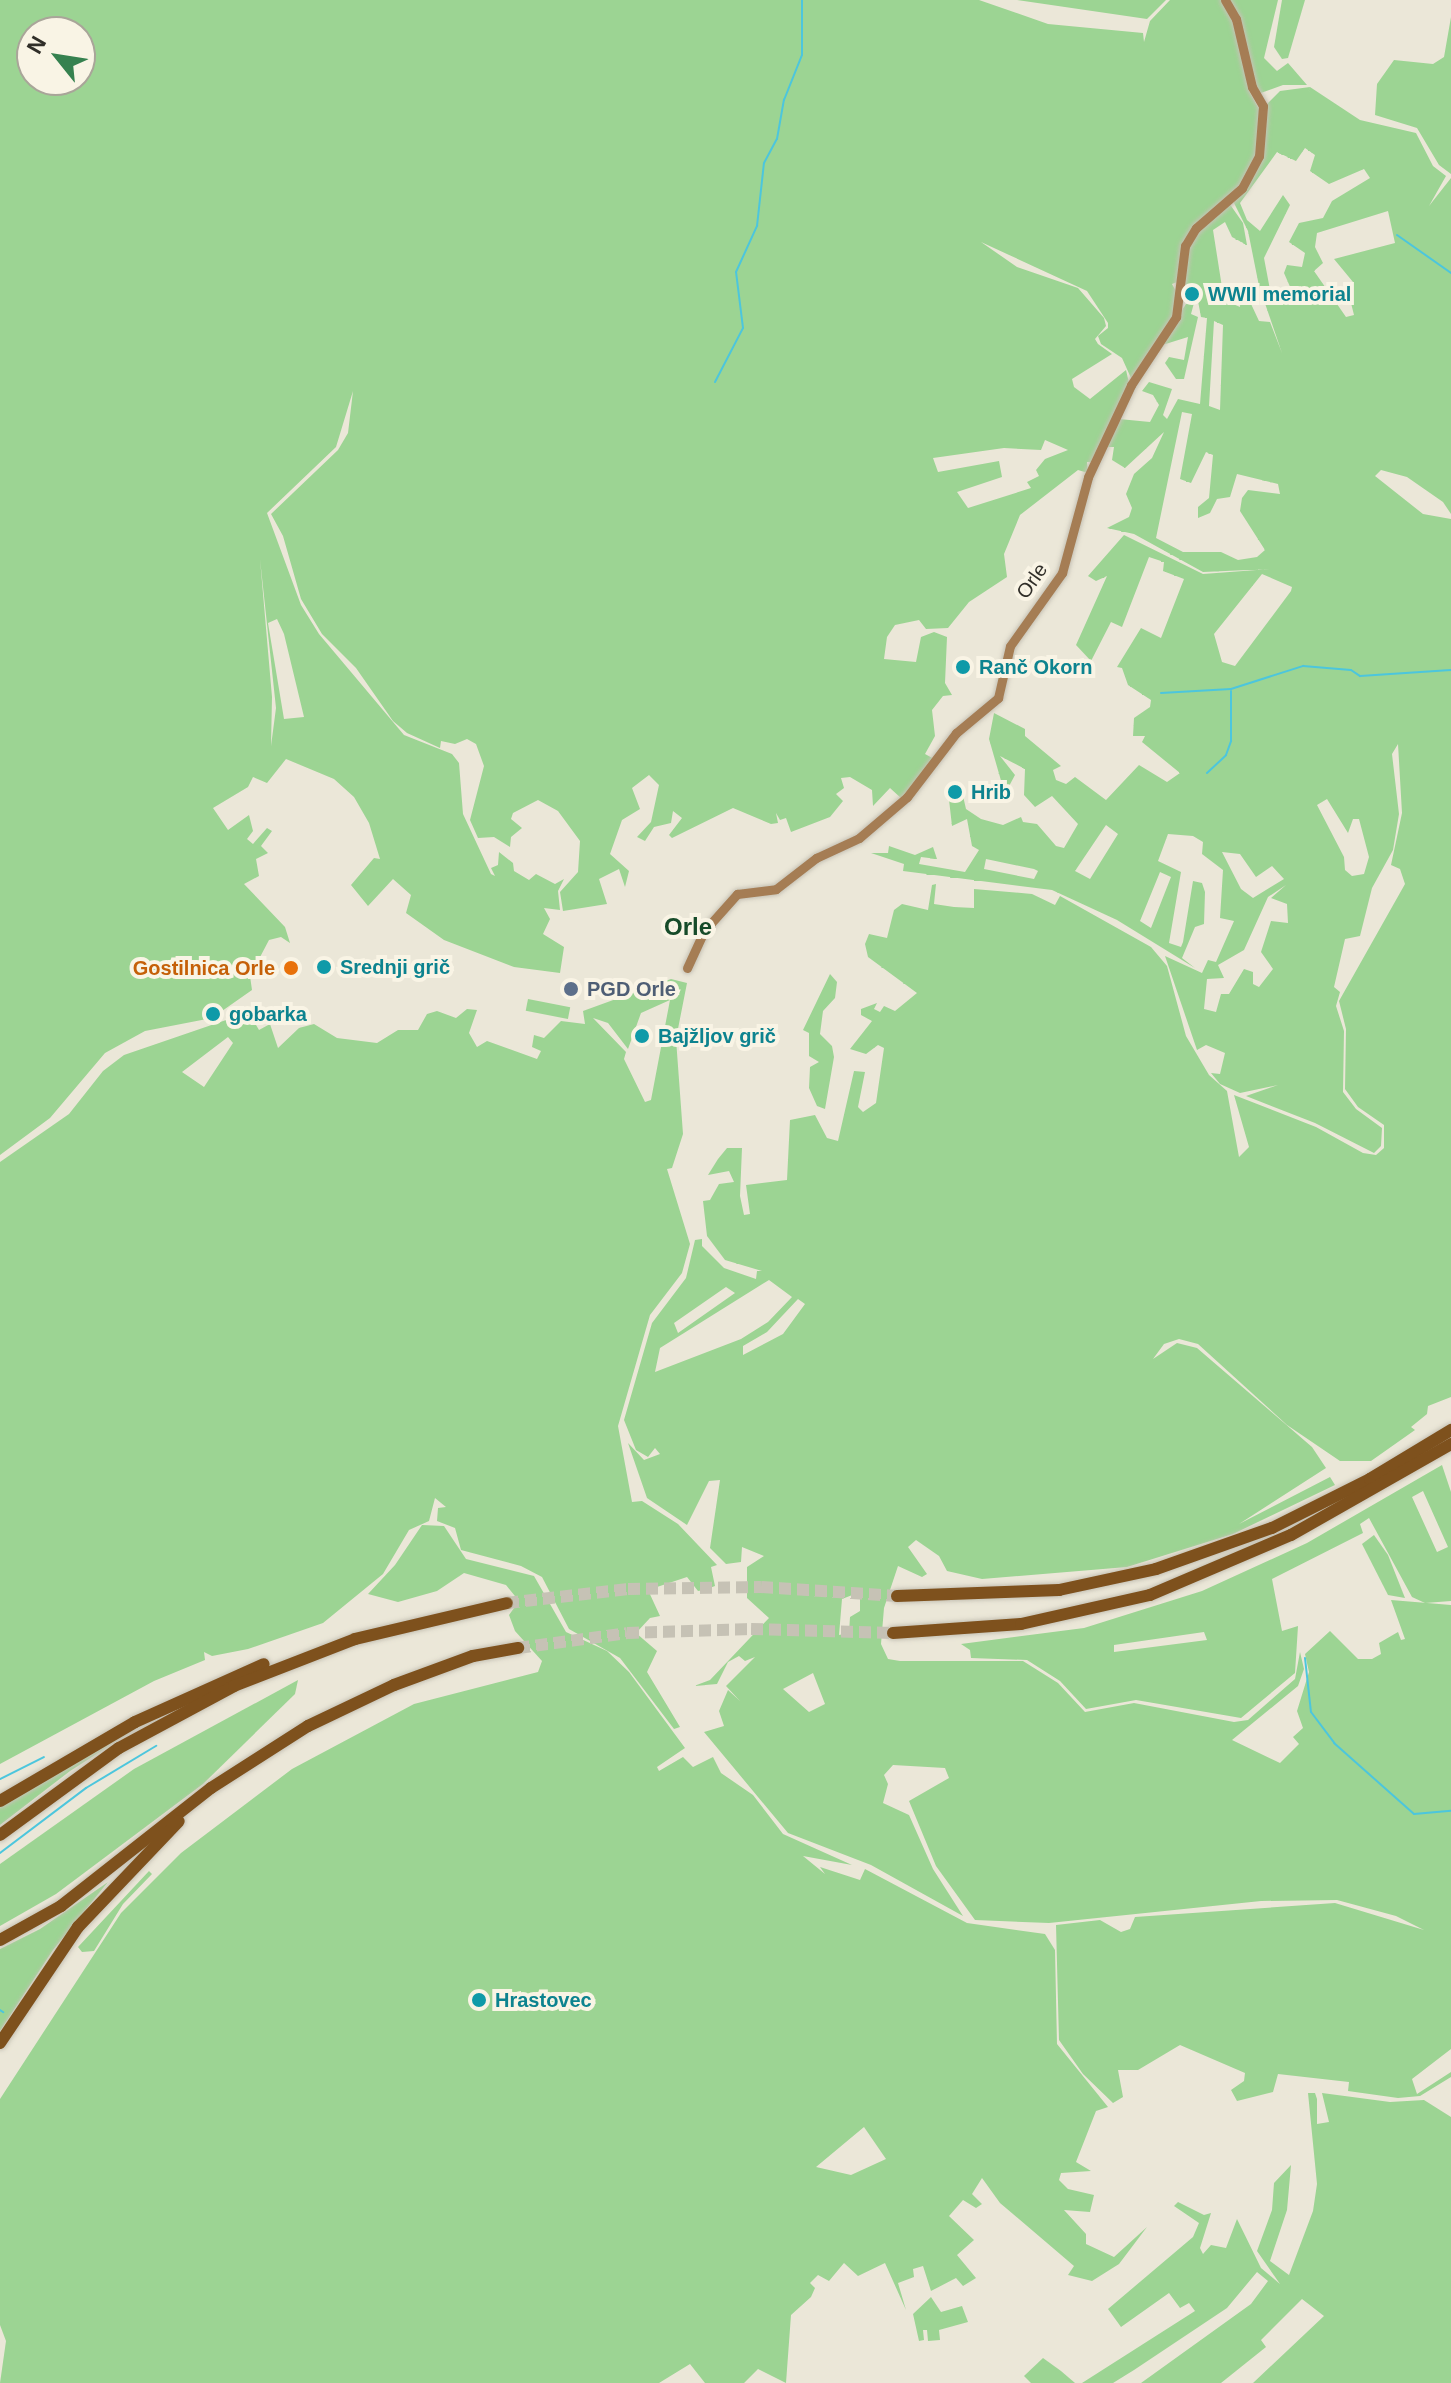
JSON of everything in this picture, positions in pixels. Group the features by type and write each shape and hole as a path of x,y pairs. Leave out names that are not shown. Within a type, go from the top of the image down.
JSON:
{"highway":[{"path":"897,1596 1059,1590 1156,1569 1272,1528 1370,1479 1451,1430"},
{"path":"893,1633 1021,1624 1150,1595 1291,1535 1451,1444"},
{"path":"0,1801 192,1694 264,1664 303,1656 415,1621 507,1603"},
{"path":"0,1940 61,1906 241,1766 308,1726 394,1685 473,1656 518,1648"},
{"path":"0,1835 151,1729 303,1656"},
{"path":"0,2043 95,1907 241,1766"}],"street":[{"name":"Orle","path":"687,968 712,920 737,894 776,889 816,858 859,838 907,797 956,733 993,705 1004,684 1010,646 1062,573 1088,477 1131,385 1176,317 1185,246 1196,228 1250,178 1259,156 1263,106 1252,87 1236,19 1225,0"}],"green space":[{"path":"0,0 979,0 1048,24 1143,33 1144,42 1150,21 1170,0 1223,0 1230,7 1249,91 1259,109 1259,146 1248,176 1182,244 1177,282 1172,284 1178,295 1175,314 1131,378 1122,358 1101,344 1098,336 1108,328 1108,323 1087,291 981,242 1017,267 1078,288 1104,318 1106,326 1095,339 1112,354 1072,379 1074,387 1090,399 1126,370 1129,383 1093,462 1087,462 1088,473 1078,470 1020,515 1004,554 1007,577 969,602 948,628 926,629 919,620 895,625 887,637 884,659 916,662 921,637 934,632 947,637 945,683 952,695 943,696 932,710 935,736 925,754 936,760 902,799 890,788 873,806 872,790 850,777 841,778 844,788 836,794 843,801 830,817 791,832 786,818 780,820 776,813 778,823 771,824 733,808 672,838 669,835 682,818 673,811 671,823 654,827 645,841 637,837 651,822 659,785 649,775 632,788 640,809 622,820 610,854 629,871 625,887 619,869 599,879 607,904 563,911 560,892 578,872 580,841 558,811 538,800 513,813 511,819 522,828 511,837 510,847 494,837 478,838 470,820 484,766 476,744 467,739 455,744 441,741 440,748 407,733 393,721 356,668 322,634 301,599 283,536 271,514 338,450 348,433 353,391 336,447 267,513 301,605 319,634 404,735 452,754 459,763 463,814 491,874 495,876 491,868 498,865 499,852 513,863 514,871 529,880 536,874 555,884 564,879 558,891 560,910 544,908 550,919 543,934 564,947 560,973 514,967 444,940 406,913 411,895 393,879 368,906 351,885 374,858 380,859 369,823 354,797 334,779 286,759 267,783 253,777 248,787 213,808 228,830 249,815 253,831 247,839 253,844 267,828 272,831 261,846 268,853 256,859 259,876 244,884 285,927 290,943 281,937 269,940 250,976 252,990 212,1018 145,1031 105,1053 50,1118 0,1155","holes":["1045,440 1068,450 1045,459 1036,470 1039,476 1027,482 1031,488 968,508 957,492 1002,477 999,461 938,472 933,458 1004,448 1041,450","260,559 276,708 271,746 272,697","277,619 284,634 304,717 284,719 268,623"]},
{"path":"1017,0 1166,0 1147,19"},
{"path":"1229,0 1278,0 1264,58 1277,71 1288,63 1307,85 1283,85 1258,94"},
{"path":"1282,0 1305,0 1288,58 1282,59 1274,47"},
{"path":"1451,17 1451,174 1439,165 1417,128 1375,115 1377,84 1394,60 1433,64 1444,57"},
{"path":"1310,87 1360,120 1416,133 1433,166 1446,176 1429,206 1451,178 1451,514 1443,502 1407,477 1381,470 1375,476 1423,514 1451,519 1451,1397 1428,1406 1427,1414 1411,1427 1415,1430 1371,1461 1340,1461 1287,1425 1198,1344 1179,1339 1164,1344 1153,1359 1177,1343 1197,1348 1312,1447 1326,1468 1239,1524 1330,1477 1335,1485 1233,1534 1127,1567 982,1579 947,1571 939,1556 916,1540 908,1547 927,1574 922,1577 898,1566 884,1608 881,1644 888,1659 900,1661 1023,1661 1058,1683 1085,1712 1134,1703 1234,1722 1248,1720 1295,1679 1300,1652 1304,1669 1298,1686 1232,1740 1280,1763 1299,1744 1293,1737 1303,1728 1297,1711 1309,1672 1305,1654 1330,1631 1358,1659 1372,1659 1381,1654 1379,1643 1398,1632 1401,1640 1405,1639 1391,1600 1451,1605 1451,2049 1412,2079 1417,2094 1451,2072 1451,2077 1420,2096 1398,2098 1348,2091 1349,2082 1278,2074 1273,2092 1237,2101 1231,2090 1244,2081 1245,2073 1180,2045 1138,2070 1118,2070 1123,2097 1113,2103 1083,2074 1059,2040 1056,1925 1100,1920 1121,1932 1130,1929 1135,1917 1335,1903 1424,1930 1396,1916 1337,1900 1261,1901 1049,1923 975,1920 936,1866 909,1801 949,1778 945,1768 893,1765 884,1775 888,1784 883,1803 909,1815 933,1869 963,1916 871,1865 788,1833 704,1732 724,1726 719,1711 728,1690 740,1701 726,1686 755,1657 745,1661 739,1656 728,1662 717,1684 694,1686 710,1680 769,1618 747,1598 747,1567 764,1556 742,1547 741,1562 726,1564 710,1548 720,1480 709,1481 687,1525 647,1498 628,1443 644,1460 660,1454 655,1448 648,1457 636,1450 624,1420 652,1323 686,1278 695,1240 702,1239 702,1246 724,1268 756,1279 757,1271 762,1271 725,1260 707,1236 703,1201 710,1200 719,1184 734,1182 729,1171 708,1175 718,1159 727,1148 742,1148 740,1196 744,1215 750,1214 746,1185 787,1180 790,1120 815,1115 827,1138 838,1141 854,1071 865,1072 858,1107 863,1112 876,1103 884,1048 878,1045 866,1054 850,1049 872,1021 861,1015 861,1009 877,1003 874,1009 880,1012 884,1006 895,1011 917,993 868,957 865,944 869,934 887,938 894,910 902,904 928,910 932,885 936,884 934,904 954,907 974,908 974,889 1032,894 1055,905 1060,896 1151,947 1167,966 1186,1036 1209,1075 1227,1091 1239,1157 1249,1147 1234,1095 1316,1127 1363,1153 1376,1155 1384,1148 1384,1125 1358,1107 1345,1089 1346,1029 1339,1001 1405,884 1400,869 1391,865 1402,813 1398,744 1392,754 1399,814 1393,850 1372,888 1360,936 1345,939 1334,987 1340,992 1336,1006 1344,1031 1343,1092 1356,1109 1382,1128 1381,1146 1374,1153 1315,1123 1246,1096 1278,1085 1240,1093 1220,1084 1211,1073 1220,1074 1225,1053 1206,1045 1197,1050 1165,956 1202,973 1208,960 1216,962 1234,921 1220,918 1223,870 1202,854 1203,842 1193,836 1168,834 1158,861 1181,872 1169,943 1181,947 1193,881 1202,883 1205,892 1204,924 1195,927 1182,958 1195,968 1117,920 1052,890 903,871 904,864 871,853 888,853 889,846 915,855 933,847 937,859 921,857 919,864 965,872 979,850 972,846 967,819 952,826 948,791 963,796 966,809 981,819 1003,825 1021,817 1023,822 1037,824 1056,846 1064,848 1078,824 1052,796 1035,807 1024,795 1025,769 1000,756 1015,775 1008,788 1002,784 989,739 994,713 1025,729 1025,736 1061,766 1053,770 1056,780 1066,784 1075,777 1106,800 1139,765 1167,782 1180,773 1142,742 1145,736 1133,736 1134,718 1150,707 1151,700 1128,685 1122,668 1117,667 1141,628 1161,638 1184,579 1163,571 1164,562 1149,557 1122,627 1111,622 1091,661 1076,645 1107,576 1096,581 1088,576 1124,535 1203,574 1270,569 1203,572 1134,534 1107,528 1129,517 1132,508 1126,494 1134,474 1152,458 1164,432 1125,468 1112,460 1114,447 1107,447 1119,419 1150,422 1159,405 1153,395 1142,391 1149,382 1172,389 1163,415 1167,419 1178,399 1200,404 1207,318 1201,317 1198,301 1182,298 1183,257 1199,229 1229,203 1243,223 1247,245 1232,237 1225,222 1213,230 1224,300 1240,307 1241,290 1245,291 1259,321 1270,322 1282,353 1259,286 1248,231 1233,201 1252,178 1266,105 1280,91","holes":["1305,148 1315,155 1310,171 1329,184 1364,169 1370,178 1332,201 1323,218 1299,223 1289,242 1305,253 1302,267 1287,265 1284,273 1291,289 1271,295 1264,258 1290,205 1283,195 1260,231 1247,220 1240,203 1277,152 1296,161","1388,211 1395,243 1334,259 1353,282 1349,295 1354,315 1346,317 1314,271 1323,263 1315,247 1317,233","1214,321 1223,325 1220,410 1209,406","1182,412 1192,414 1180,479 1191,483 1206,452 1213,455 1209,498 1198,507 1198,518 1210,513 1217,499 1230,497 1237,474 1278,484 1280,494 1248,490 1242,498 1240,511 1265,550 1257,557 1238,560 1221,552 1183,552 1156,538","1262,574 1292,587 1235,666 1222,662 1214,634","1327,799 1348,833 1353,819 1359,819 1369,857 1364,874 1352,876 1345,870 1344,857 1317,805","1106,825 1118,834 1090,879 1075,871","1222,852 1240,854 1256,877 1272,866 1284,879 1253,898 1241,889","986,859 1038,871 1034,879 984,869","1160,872 1171,877 1151,928 1140,921","1286,885 1271,898 1287,904 1288,923 1271,921 1261,952 1273,969 1259,987 1253,984 1253,972 1244,969 1229,994 1221,994 1216,1012 1204,1009 1207,979 1224,978 1218,965 1244,950 1268,897","769,1280 792,1297 768,1322 741,1339 655,1372 660,1348","726,1287 735,1293 678,1333 674,1323","798,1299 805,1304 783,1334 743,1355 743,1346 767,1332","860,1592 860,1611 850,1617 849,1633 839,1635 842,1599","813,1673 825,1704 809,1712 783,1689"]},
{"path":"1194,303 1191,314 1198,317 1184,379 1176,379 1165,363 1169,357 1184,360 1188,337 1159,346 1186,304"},
{"path":"830,974 837,982 835,998 823,1011 820,1034 832,1046 834,1057 825,1109 817,1106 809,1088 810,1067 819,1062 809,1056 809,1033 803,1030"},
{"path":"671,979 687,983 676,1039 683,1134 672,1168 667,1169 690,1244 682,1273 650,1315 618,1426 632,1502 642,1501 678,1524 717,1565 711,1567 715,1586 704,1590 698,1591 687,1577 648,1590 660,1616 650,1618 636,1633 657,1651 647,1672 680,1727 674,1729 620,1658 569,1629 542,1577 521,1566 461,1550 455,1528 437,1521 438,1508 446,1507 435,1498 429,1521 409,1530 383,1574 323,1623 248,1649 212,1656 204,1652 205,1660 154,1681 0,1764 0,1162 69,1114 103,1071 124,1055 264,1007 252,1018 259,1030 270,1024 278,1048 299,1028 314,1024 337,1038 377,1043 398,1030 418,1030 427,1014 437,1011 456,1018 467,1009 477,1010 469,1033 477,1047 487,1041 537,1059 541,1051 532,1047 534,1035 544,1038 561,1021 585,1024 583,1011","holes":["670,1000 651,1100 645,1102 624,1059 626,1052 593,1018 608,1023 628,1049 641,1013","228,1037 233,1043 204,1087 182,1072"]},
{"path":"528,999 570,1007 568,1019 526,1011"},
{"path":"1442,1465 1451,1492 1451,1601 1425,1603 1412,1597 1369,1518 1360,1524 1363,1533 1272,1579 1282,1631 1298,1626 1295,1673 1241,1718 1136,1700 1086,1709 1060,1681 1027,1660 971,1658 970,1650 961,1644 1084,1628 1202,1591 1307,1543","holes":["1423,1491 1448,1547 1437,1552 1412,1497","1204,1632 1207,1640 1114,1652 1114,1645"]},
{"path":"422,1525 444,1526 466,1559 534,1576 566,1632 607,1651 629,1672 685,1748 657,1767 659,1771 683,1757 693,1767 713,1757 721,1773 753,1795 783,1834 852,1865 803,1856 825,1874 820,1867 860,1880 865,1869 967,1923 1045,1934 1055,1950 1057,2044 1108,2107 1096,2111 1076,2162 1091,2171 1061,2173 1059,2180 1068,2189 1094,2195 1090,2212 1064,2210 1086,2234 1086,2244 1114,2257 1147,2227 1119,2264 1092,2281 1068,2275 1074,2266 1000,2203 982,2178 972,2194 982,2204 976,2208 963,2200 949,2216 974,2240 957,2255 976,2278 963,2286 956,2278 931,2291 923,2266 913,2269 914,2277 898,2283 906,2310 885,2263 858,2276 844,2263 829,2281 818,2275 810,2283 815,2288 811,2297 791,2315 786,2383 758,2369 744,2383 705,2383 690,2364 659,2383 0,2383 6,2341 0,2325 0,2099 121,1913 181,1853 292,1769 414,1704 538,1672 542,1661 515,1631 509,1615 519,1601 506,1585 464,1573 437,1591 398,1602 368,1594 395,1565","holes":["864,2127 886,2159 851,2175 816,2167"]},
{"path":"1374,1535 1388,1555 1405,1598 1388,1595 1362,1544"},
{"path":"298,1680 295,1694 203,1784 56,1894 0,1926 0,1864 134,1769"},
{"path":"142,1725 70,1771 0,1825 0,1807"},
{"path":"149,1871 152,1874 123,1904 94,1951 82,1952 78,1947"},
{"path":"108,1882 53,1950 0,2031 0,1949 40,1929"},
{"path":"1308,2093 1315,2093 1317,2099 1317,2124 1329,2122 1322,2093 1390,2102 1424,2100 1451,2117 1451,2383 1253,2383 1324,2316 1302,2299 1261,2340 1266,2347 1221,2383 1141,2383 1251,2304 1268,2281 1257,2272 1227,2308 1134,2370 1113,2383 1082,2383 1195,2311 1189,2303 1180,2308 1169,2293 1121,2327 1108,2309 1193,2237 1199,2223 1174,2206 1178,2202 1204,2215 1211,2213 1200,2248 1203,2254 1211,2245 1226,2248 1237,2219 1261,2268 1280,2284 1257,2251 1272,2210 1274,2183 1291,2165 1287,2210 1270,2261 1289,2275 1313,2211 1317,2184"},
{"path":"931,2297 941,2312 962,2306 968,2322 939,2330 940,2340 928,2341 927,2330 923,2330 924,2340 919,2341 913,2314"},
{"path":"1043,2358 1075,2383 1031,2383 1024,2376"}],"waterway":[{"path":"715,382 743,328 736,272 757,226 764,163 777,139 784,100 802,55 802,0"},
{"path":"1397,235 1451,273"},
{"path":"1161,693 1231,689 1303,666 1351,670 1360,676 1451,670"},
{"path":"1207,773 1226,755 1231,741 1231,691"},
{"path":"1305,1658 1311,1712 1334,1743 1414,1814 1451,1811"},
{"path":"0,1853 86,1788 156,1746"},
{"path":"0,1779 44,1757"}],"tunnel":[{"path":"507,1603 628,1589 761,1587 897,1596"},
{"path":"518,1648 627,1633 751,1629 893,1633"}],"place":[{"name":"WWII memorial","path":"1192,294"},
{"name":"Ranč Okorn","path":"963,667"},
{"name":"Hrib","path":"955,792"},
{"name":"Srednji grič","path":"324,967"},
{"name":"Gostilnica Orle","path":"291,968"},
{"name":"PGD Orle","path":"571,989"},
{"name":"gobarka","path":"213,1014"},
{"name":"Bajžljov grič","path":"642,1036"},
{"name":"Hrastovec","path":"479,2000"}],"district":[{"name":"Orle","path":"688,927"}]}
